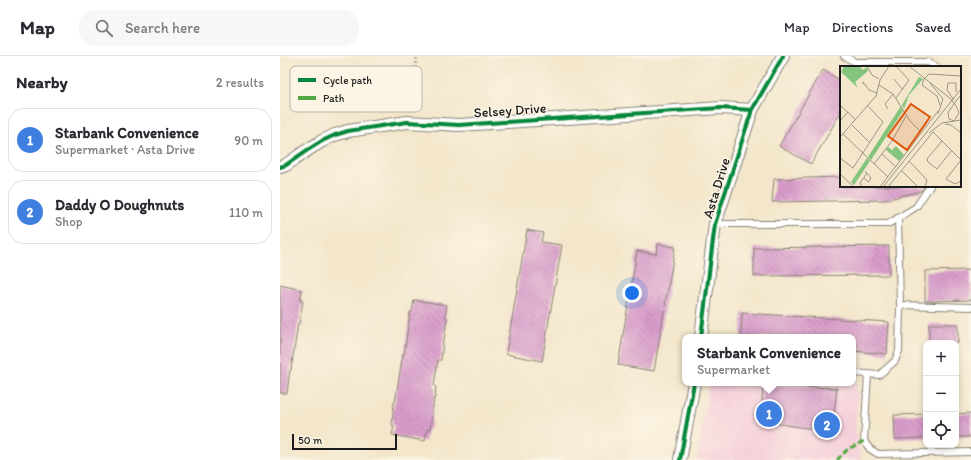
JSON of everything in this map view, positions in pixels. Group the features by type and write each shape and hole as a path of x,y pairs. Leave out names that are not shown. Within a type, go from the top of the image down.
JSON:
{"street":[{"name":"Asta Drive","path":"701,334 716,224 752,110 783,56"},
{"name":"Selsey Drive","path":"280,167 286,165 306,151 335,135 348,131 407,122 459,125 721,108 752,110"},
{"path":"680,460 693,386"}],"lane":[{"path":"844,56 855,62 928,62 935,66"},
{"path":"716,224 888,224 916,207 929,187"},
{"path":"856,373 880,374 895,361 899,351 900,305 898,218"},
{"path":"900,305 971,307"},
{"path":"868,374 864,441 870,449 878,454 971,452"}],"path":[{"path":"415,66 417,56"},
{"path":"407,122 409,112"}],"shaded area":[{"path":"857,383 858,393 855,424 861,460 697,460 709,386 856,386"}],"building":[{"path":"823,70 840,80 840,114 811,164 779,146"},
{"path":"840,177 840,187 924,187 921,191 885,200 772,202 774,179"},
{"path":"527,230 543,233 541,242 562,245 542,361 506,354"},
{"path":"658,244 675,247 654,371 618,365 637,251 656,254"},
{"path":"889,246 889,275 754,276 754,248"},
{"path":"971,270 971,300 925,301 925,271"},
{"path":"280,285 302,290 300,301 303,301 287,393 280,393"},
{"path":"414,300 447,305 445,317 447,318 441,360 438,360 434,386 436,387 435,398 430,430 427,429 425,441 392,435 394,426 392,425 394,402 403,354 404,355 410,312 412,312"},
{"path":"742,313 889,322 887,354 856,351 856,334 741,334"},
{"path":"929,324 958,324 958,340 929,340"},
{"path":"763,386 837,388 832,432 761,421"},
{"path":"971,413 971,437 959,437 959,414"},
{"path":"923,414 923,438 895,439 894,415"}],"marked path":[{"path":"837,460 848,449 864,441"}],"cycle path":[{"path":"701,334 715,224 752,110 783,56"},
{"path":"280,167 286,165 322,141 335,135 348,131 407,122 459,125 721,108 752,110"},
{"path":"680,460 693,386"}],"place":[{"name":"Starbank Convenience","path":"769,414"},
{"name":"Daddy O Doughnuts","path":"827,425"}]}
